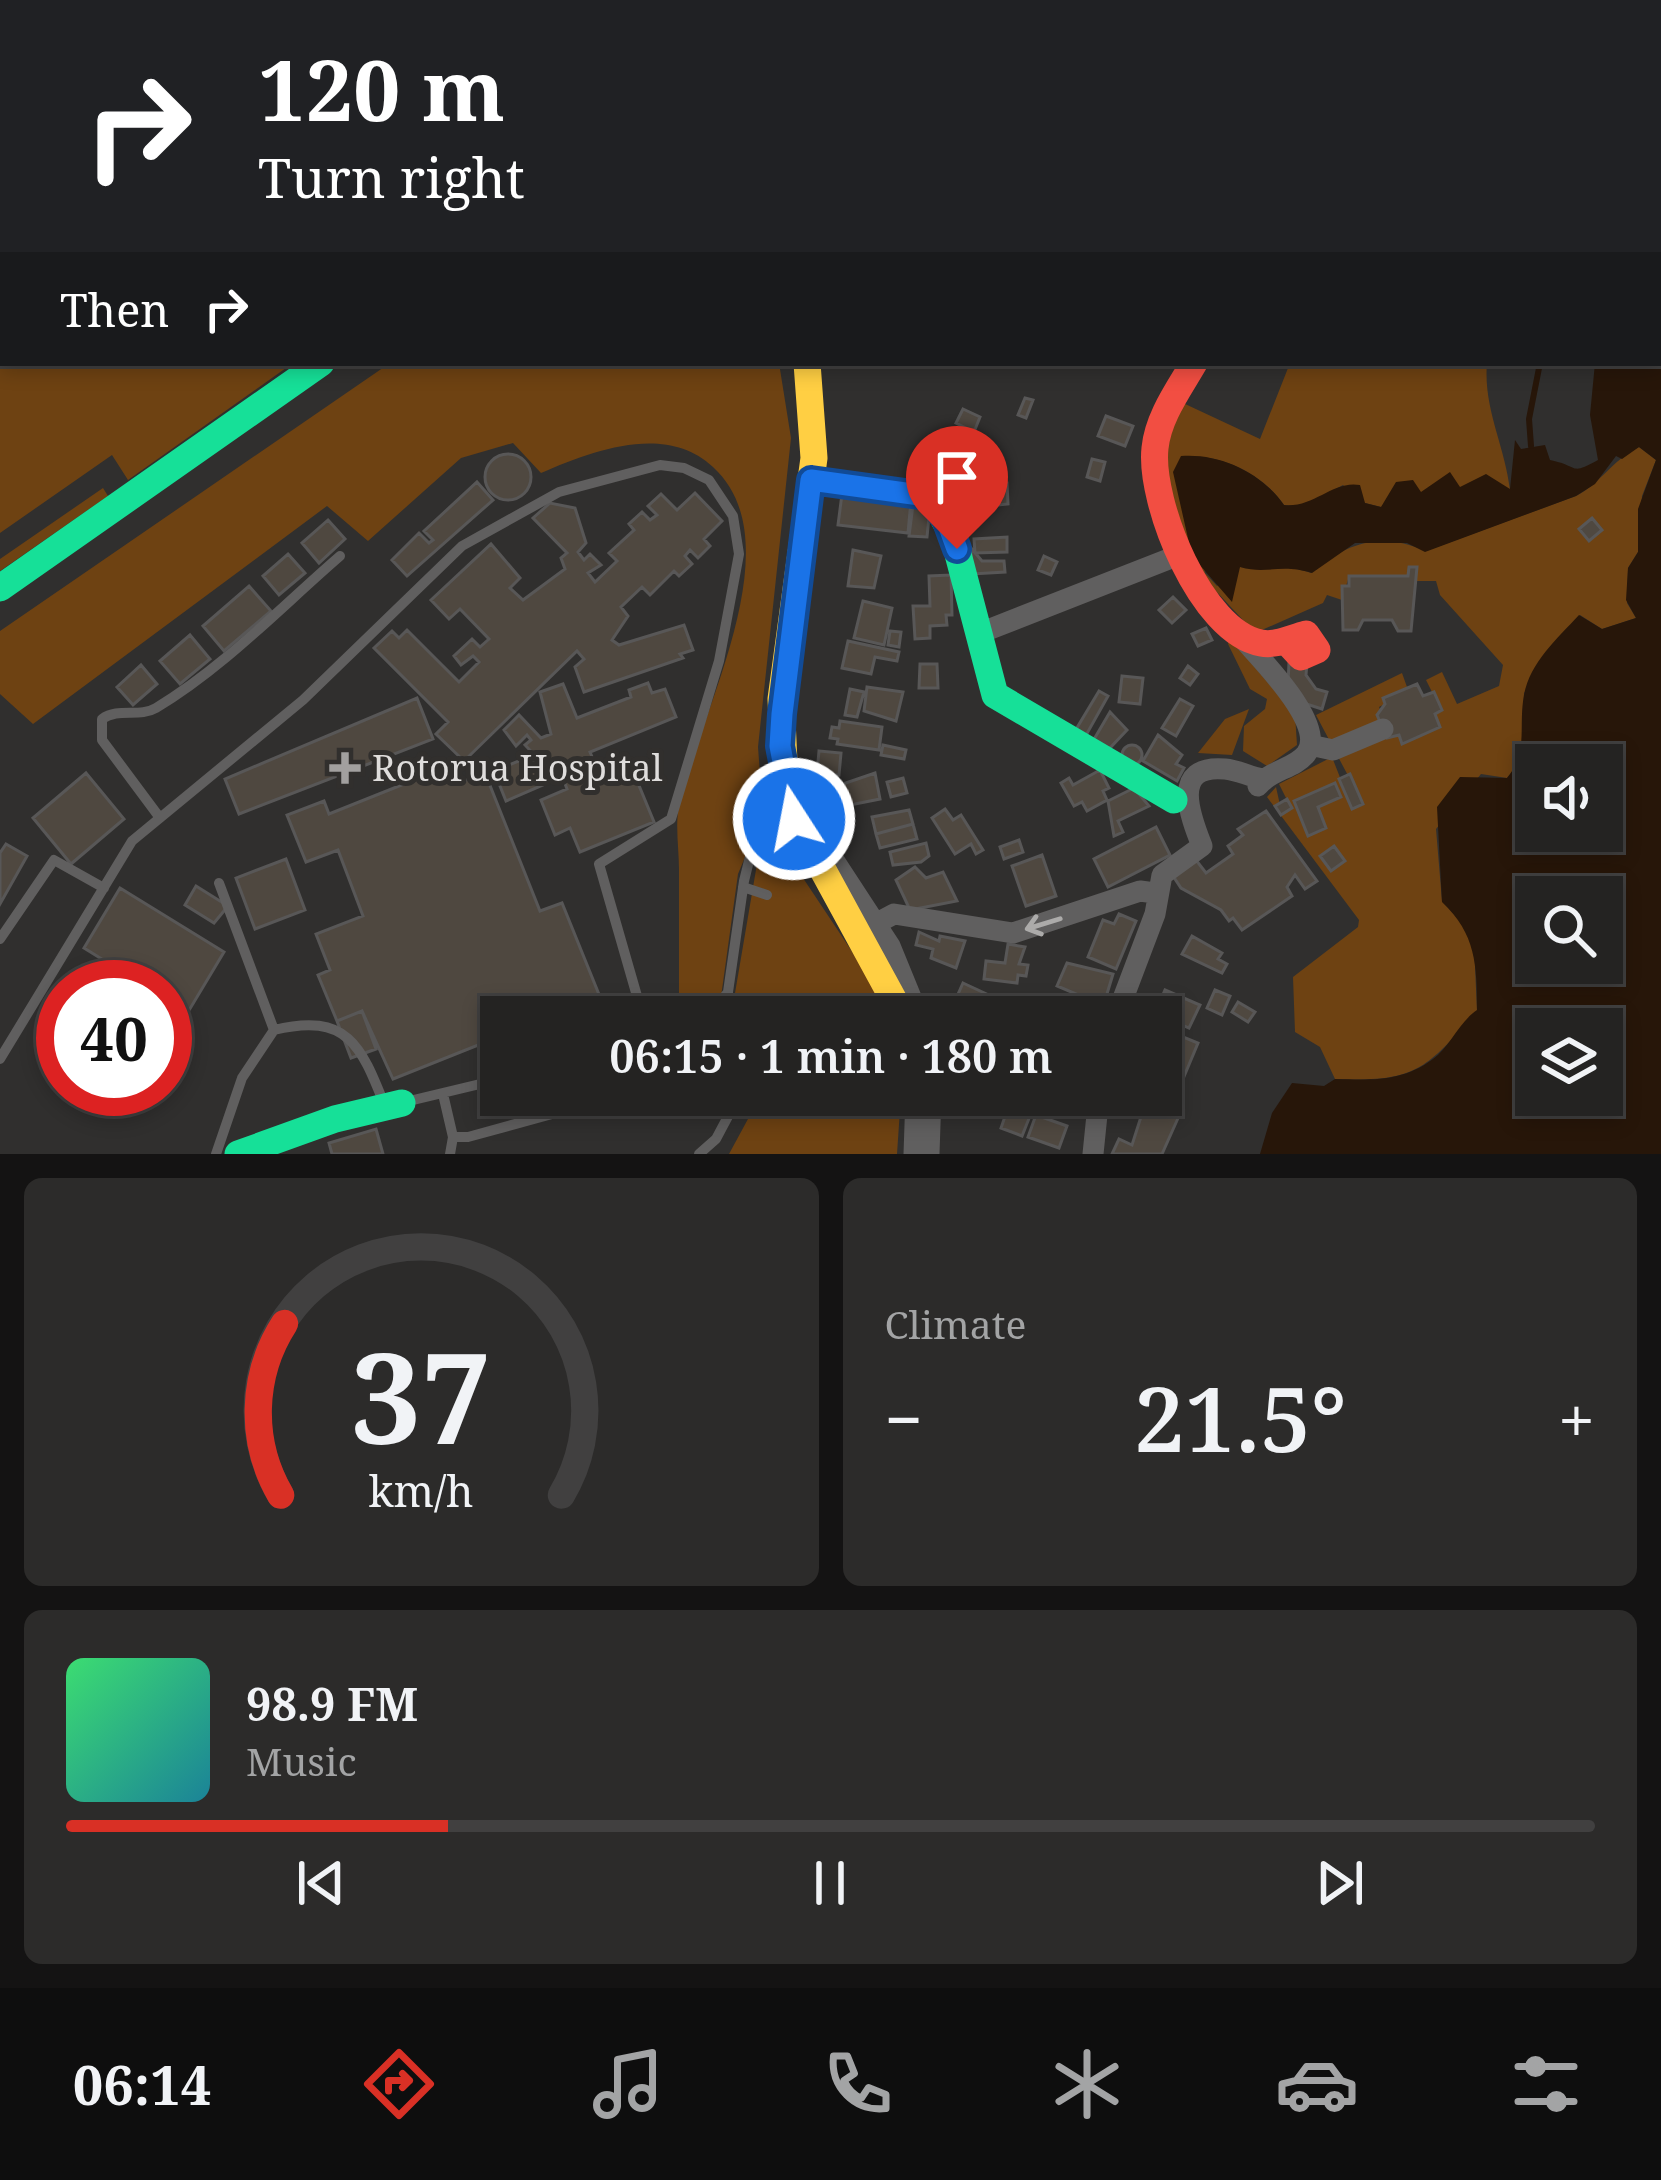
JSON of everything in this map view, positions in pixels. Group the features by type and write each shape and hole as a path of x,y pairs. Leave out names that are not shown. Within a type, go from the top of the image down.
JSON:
{"street":[{"path":"0,588 317,366"},
{"path":"807,366 814,422 811,480 780,746 807,847 870,926 908,996"},
{"path":"1124,996 1155,914 1155,892 1162,875 1202,846 1186,810 1186,789 1202,772 1245,774 1299,760 1310,745 1304,715 1179,555 1155,454 1161,425 1191,366"},
{"path":"936,506 953,535 1001,701 1174,800"},
{"path":"980,633 1179,555"},
{"path":"1235,631 1256,643 1288,644"},
{"path":"1310,745 1324,750 1344,746 1379,731"},
{"path":"870,926 894,914 1013,933 1140,891 1155,892"},
{"path":"870,926 895,996"},
{"path":"238,1154 394,1104"},
{"path":"914,1154 915,1116"},
{"path":"929,1154 930,1116"},
{"path":"1093,1154 1097,1116"}],"lane":[{"path":"0,1059 132,841 303,700 462,546 559,492 660,465 684,468 709,480 737,531 739,554 719,661 671,819 599,864 637,996"},
{"path":"811,480 927,496 936,506"},
{"path":"160,818 102,740 102,719 117,712 149,712 187,689 340,556"},
{"path":"725,996 760,816 790,797"},
{"path":"0,939 54,860 104,888"},
{"path":"219,883 274,1030"},
{"path":"743,887 767,895"},
{"path":"216,1154 242,1078 274,1030 298,1024 348,1034 394,1104 480,1084"},
{"path":"443,1094 453,1137 450,1154"},
{"path":"453,1137 537,1116"},
{"path":"699,1154 716,1139 729,1116"}],"shaded area":[{"path":"0,366 289,366 128,480 112,455 0,533"},
{"path":"386,366 779,366 791,438 758,747 763,814 738,874 721,996 679,996 678,813 734,630 744,583 745,539 736,500 713,467 694,454 674,446 629,445 541,473 513,443 461,458 368,541 327,506 33,724 0,694 0,631"},
{"path":"1289,366 1487,366 1488,396 1510,490 1460,487 1421,493 1381,507 1365,503 1343,485 1302,507 1284,505 1264,483 1225,462 1181,457 1205,573 1217,586 1240,567 1311,573 1365,543 1394,542 1426,551 1576,496 1639,447 1656,460 1642,496 1638,552 1628,568 1627,603 1636,618 1602,629 1580,615 1524,693 1522,744 1515,744 1515,768 1507,778 1481,774 1436,829 1442,901 1469,931 1474,944 1477,1011 1416,1069 1384,1078 1335,1079 1320,1047 1295,1032 1293,977 1358,927 1359,920 1267,797 1276,787 1282,814 1291,808 1279,784 1332,757 1352,808 1363,804 1316,715 1402,673 1407,687 1383,698 1385,704 1379,707 1392,736 1399,735 1403,744 1440,726 1435,714 1441,710 1426,680 1442,672 1457,704 1499,686 1503,665 1440,595 1436,581 1417,581 1416,567 1409,567 1408,576 1349,576 1342,600 1327,595 1323,603 1255,633 1188,561 1161,458 1183,403 1260,439","holes":["1334,783 1341,797 1318,807 1326,828 1309,835 1294,801"]},
{"path":"1595,366 1661,366 1661,1154 1260,1154 1272,1113 1292,1083 1324,1086 1335,1079 1375,1079 1410,1072 1439,1054 1477,1010 1468,938 1442,902 1437,807 1460,777 1507,778 1515,766 1515,852 1623,852 1623,744 1520,744 1524,695 1546,651 1579,615 1602,629 1636,618 1626,600 1628,568 1638,552 1638,509 1656,460 1639,447 1622,459 1616,456 1595,484 1576,496 1425,552 1407,543 1355,543 1312,573 1240,567 1232,602 1192,556 1173,472 1181,456 1210,458 1252,475 1284,505 1360,485 1365,503 1381,507 1396,482 1413,480 1421,492 1450,472 1460,487 1486,474 1510,489 1515,440 1521,449 1545,445 1550,460 1574,468 1598,460 1590,415"},
{"path":"103,488 108,496 0,571 0,559"},
{"path":"1229,637 1295,714 1297,745 1267,766 1243,751 1244,726 1265,709 1267,699 1250,689"},
{"path":"1249,709 1232,755 1198,753 1225,719"},
{"path":"783,848 879,996 735,996 758,858"},
{"path":"750,1116 900,1116 897,1154 729,1154"}],"building":[{"path":"1025,398 1033,400 1026,418 1018,415"},
{"path":"963,409 980,417 974,432 956,423"},
{"path":"1106,416 1133,426 1125,446 1098,436"},
{"path":"971,445 975,483 955,485 951,447"},
{"path":"508,454 524,461 531,477 524,493 508,500 492,493 485,477 492,461"},
{"path":"1092,459 1105,462 1100,481 1087,477"},
{"path":"994,478 994,484 1007,483 1008,504 988,506 987,479"},
{"path":"477,482 493,500 407,576 392,560 419,533 429,543 433,540 424,531"},
{"path":"695,493 722,521 704,539 710,546 698,558 690,550 685,556 692,564 679,576 674,571 650,595 642,587 621,607 628,616 612,640 619,645 684,625 693,650 680,654 683,658 584,692 575,667 584,659 577,651 464,761 436,734 448,722 374,648 392,631 399,638 407,630 459,682 479,662 473,656 461,665 454,656 472,639 480,647 489,639 460,609 449,619 431,600 491,544 520,578 510,588 523,600 565,569 561,558 567,553 533,518 550,503 575,508 586,543 578,552 584,560 590,554 601,565 588,573 595,582 617,561 609,553 634,530 629,524 642,512 650,520 657,515 648,506 661,494 677,510"},
{"path":"842,494 911,501 908,533 838,525"},
{"path":"913,505 930,507 927,537 909,536"},
{"path":"1592,518 1602,530 1589,541 1579,529"},
{"path":"328,520 345,539 319,563 302,543"},
{"path":"1007,537 1007,552 975,553 974,539"},
{"path":"971,548 982,561 1004,561 1005,572 972,574"},
{"path":"853,550 881,556 874,588 848,586"},
{"path":"288,554 305,573 279,595 263,576"},
{"path":"1044,556 1057,562 1051,575 1038,570"},
{"path":"1409,567 1417,567 1411,631 1398,631 1392,620 1363,620 1358,630 1343,630 1342,586 1349,586 1349,576 1408,576"},
{"path":"951,575 952,615 946,615 947,625 930,626 930,638 915,639 913,606 930,606 929,576"},
{"path":"249,586 271,611 224,651 203,626"},
{"path":"1173,597 1186,610 1172,623 1159,610"},
{"path":"863,601 892,608 884,645 854,638"},
{"path":"1206,628 1212,640 1198,646 1192,634"},
{"path":"890,631 901,632 899,647 888,645"},
{"path":"190,635 210,659 180,684 160,661"},
{"path":"848,641 899,652 897,661 875,657 871,674 842,668"},
{"path":"1289,662 1307,663 1306,675 1316,689 1327,692 1322,709 1300,702 1288,685"},
{"path":"920,664 937,664 938,688 919,688"},
{"path":"141,665 157,684 133,705 117,687"},
{"path":"1188,666 1198,674 1190,685 1180,678"},
{"path":"1122,676 1143,678 1140,704 1119,702"},
{"path":"648,683 652,693 665,689 676,717 590,752 603,783 633,771 654,822 580,852 570,828 555,835 541,800 567,789 556,760 543,764 525,745 531,740 527,735 516,746 504,730 519,715 541,738 551,734 540,692 563,684 577,718 631,697 629,690"},
{"path":"1417,684 1423,696 1434,692 1442,710 1435,714 1440,727 1402,744 1399,735 1387,738 1377,715 1385,704 1383,698"},
{"path":"867,687 903,692 896,721 864,711"},
{"path":"850,689 864,692 857,717 845,715"},
{"path":"1099,691 1108,696 1085,737 1075,731"},
{"path":"417,698 433,739 239,814 225,779"},
{"path":"1180,699 1193,706 1176,736 1162,728"},
{"path":"1110,712 1127,730 1108,750 1093,741"},
{"path":"840,721 882,727 879,750 837,744 838,739 830,738 832,727 839,728"},
{"path":"1158,735 1182,755 1176,764 1184,768 1177,781 1143,761"},
{"path":"883,745 906,750 904,759 881,755"},
{"path":"1132,745 1142,755 1132,765 1122,755"},
{"path":"819,751 841,753 839,775 817,773"},
{"path":"531,756 543,785 506,801 494,771"},
{"path":"454,764 461,782 485,773 540,911 562,903 600,996 480,996 480,1044 393,1079 362,1011 337,1021 318,975 330,970 316,934 363,916 338,850 306,862 287,815 324,801 329,814"},
{"path":"1100,770 1109,788 1103,791 1107,800 1087,811 1082,802 1074,806 1061,783 1069,778 1073,785"},
{"path":"86,773 124,819 71,864 33,818"},
{"path":"875,773 880,799 835,808 831,788"},
{"path":"1350,774 1363,804 1352,809 1339,779"},
{"path":"903,778 907,793 891,797 887,782"},
{"path":"1335,783 1341,797 1318,807 1326,828 1308,836 1294,801"},
{"path":"1134,788 1149,806 1118,821 1123,832 1114,836 1108,801"},
{"path":"1287,799 1292,808 1281,815 1275,806"},
{"path":"945,809 953,820 961,815 983,850 976,854 971,844 955,854 932,818"},
{"path":"909,810 913,824 876,834 872,817"},
{"path":"1266,811 1317,881 1305,889 1295,875 1287,887 1292,896 1242,930 1233,918 1229,921 1221,910 1181,888 1173,876 1196,860 1206,873 1233,854 1228,846 1243,835 1238,829"},
{"path":"913,824 917,839 880,848 876,834"},
{"path":"1156,827 1170,855 1108,887 1094,859"},
{"path":"1019,840 1023,852 1004,859 1000,847"},
{"path":"926,843 929,856 921,862 893,865 890,852"},
{"path":"6,844 27,856 0,904 0,853"},
{"path":"1334,846 1345,861 1331,871 1320,856"},
{"path":"1042,855 1056,896 1026,906 1012,866"},
{"path":"286,859 305,910 255,929 236,878"},
{"path":"915,867 926,878 943,872 957,901 910,910 896,880"},
{"path":"196,886 228,906 214,923 185,905"},
{"path":"120,888 224,952 192,1005 192,960 103,960 84,948"},
{"path":"1119,914 1136,921 1116,969 1088,957 1103,920 1114,924"},
{"path":"919,932 939,941 940,936 965,941 956,968 931,958 933,949 916,945"},
{"path":"1192,936 1222,953 1218,959 1227,964 1222,973 1182,954"},
{"path":"1008,944 1025,947 1019,964 1028,965 1026,976 1018,975 1017,983 984,979 986,961 1005,963"},
{"path":"1067,963 1113,974 1106,996 1081,996 1057,986"},
{"path":"963,983 991,996 957,996"},
{"path":"1215,990 1230,996 1222,1015 1207,1008"},
{"path":"1182,997 1200,1005 1189,1028 1182,1025"},
{"path":"1238,1002 1255,1012 1248,1022 1232,1012"},
{"path":"362,1011 376,1049 351,1058 337,1021"},
{"path":"1182,1037 1198,1043 1182,1078"},
{"path":"1005,1116 1030,1116 1022,1136 1001,1128"},
{"path":"1036,1116 1067,1126 1059,1148 1028,1137"},
{"path":"1141,1116 1179,1116 1162,1154 1112,1154 1119,1139 1132,1145"},
{"path":"376,1129 383,1154 332,1154 329,1143"}],"waterway":[{"path":"1531,446 1529,419 1539,366"}],"traffic: fast":[{"path":"0,588 317,366"},
{"path":"936,506 953,535 995,695 1174,800"},
{"path":"238,1154 335,1119 402,1103"}],"traffic: slow":[{"path":"807,366 814,458 781,699 785,782 812,850 892,996"}],"traffic: jam":[{"path":"1192,366 1165,414 1155,448 1155,471 1170,531 1200,591 1239,634 1267,644 1306,634 1317,650 1301,657 1288,643"}],"place":[{"name":"Rotorua Hospital","path":"345,768"}],"route":[{"path":"794,819 780,746 811,480 927,496 946,519 957,549"}]}
